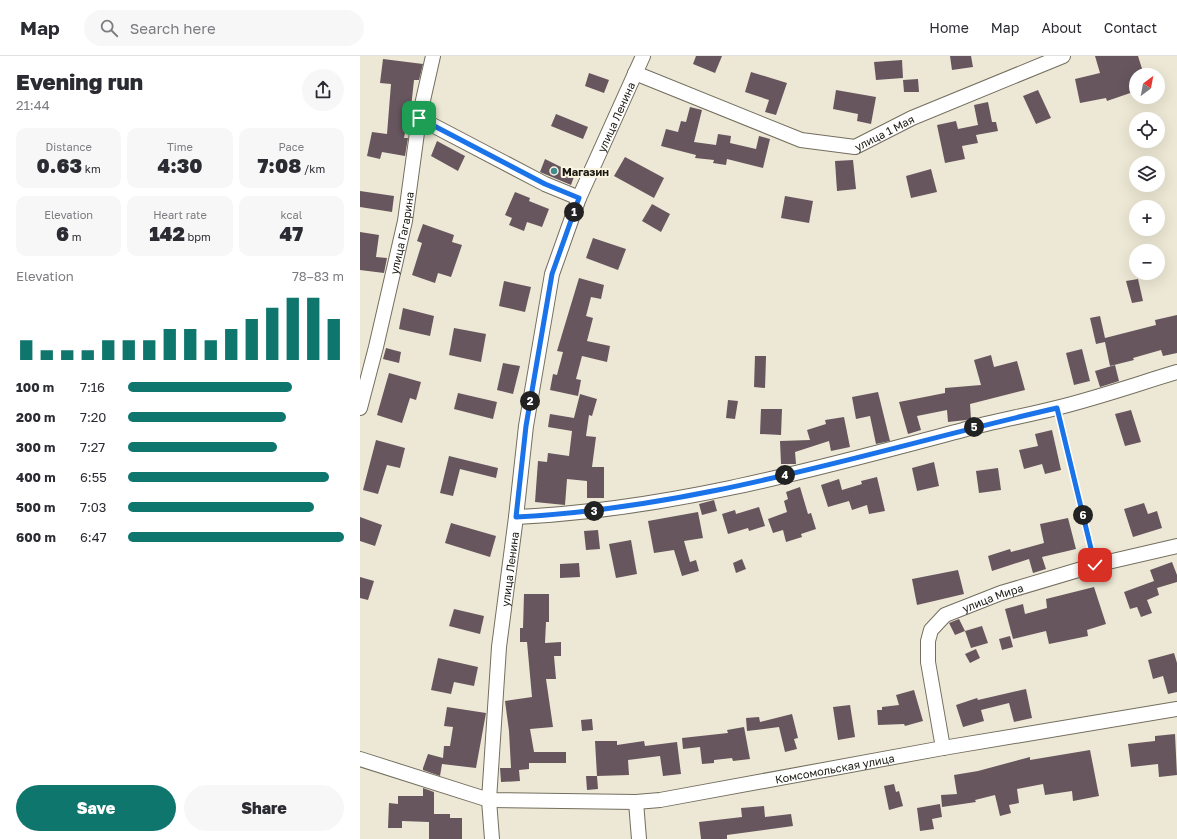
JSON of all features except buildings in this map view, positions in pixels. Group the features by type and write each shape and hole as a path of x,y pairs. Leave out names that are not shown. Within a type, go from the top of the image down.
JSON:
{"street":[{"name":"улица Гагарина","path":"360,408 376,348 405,221 419,118 433,56"},
{"name":"улица Ленина","path":"492,839 489,800 498,647 516,517 526,426 552,274 579,198 643,56"},
{"name":"улица 1 Мая","path":"635,73 801,140 855,147 912,118 1064,56"},
{"path":"419,118 545,184 579,198"},
{"path":"516,517 589,511 716,492 874,454 965,429 1057,408 1177,372"},
{"name":"улица Мира","path":"943,748 928,662 928,641 931,630 945,615 956,609 1001,593 1095,565 1177,546"},
{"name":"Комсомольская улица","path":"360,759 489,800 636,802 660,800 943,748 1177,709"},
{"path":"636,802 639,839"}],"path":[{"path":"1057,408 1095,565"}],"place":[{"name":"Магазин","path":"554,171"}],"route":[{"path":"419,118 545,184 579,198 552,274 526,426 516,517 560,515 639,505 716,492 874,454 965,429 1057,408 1095,565"}]}
